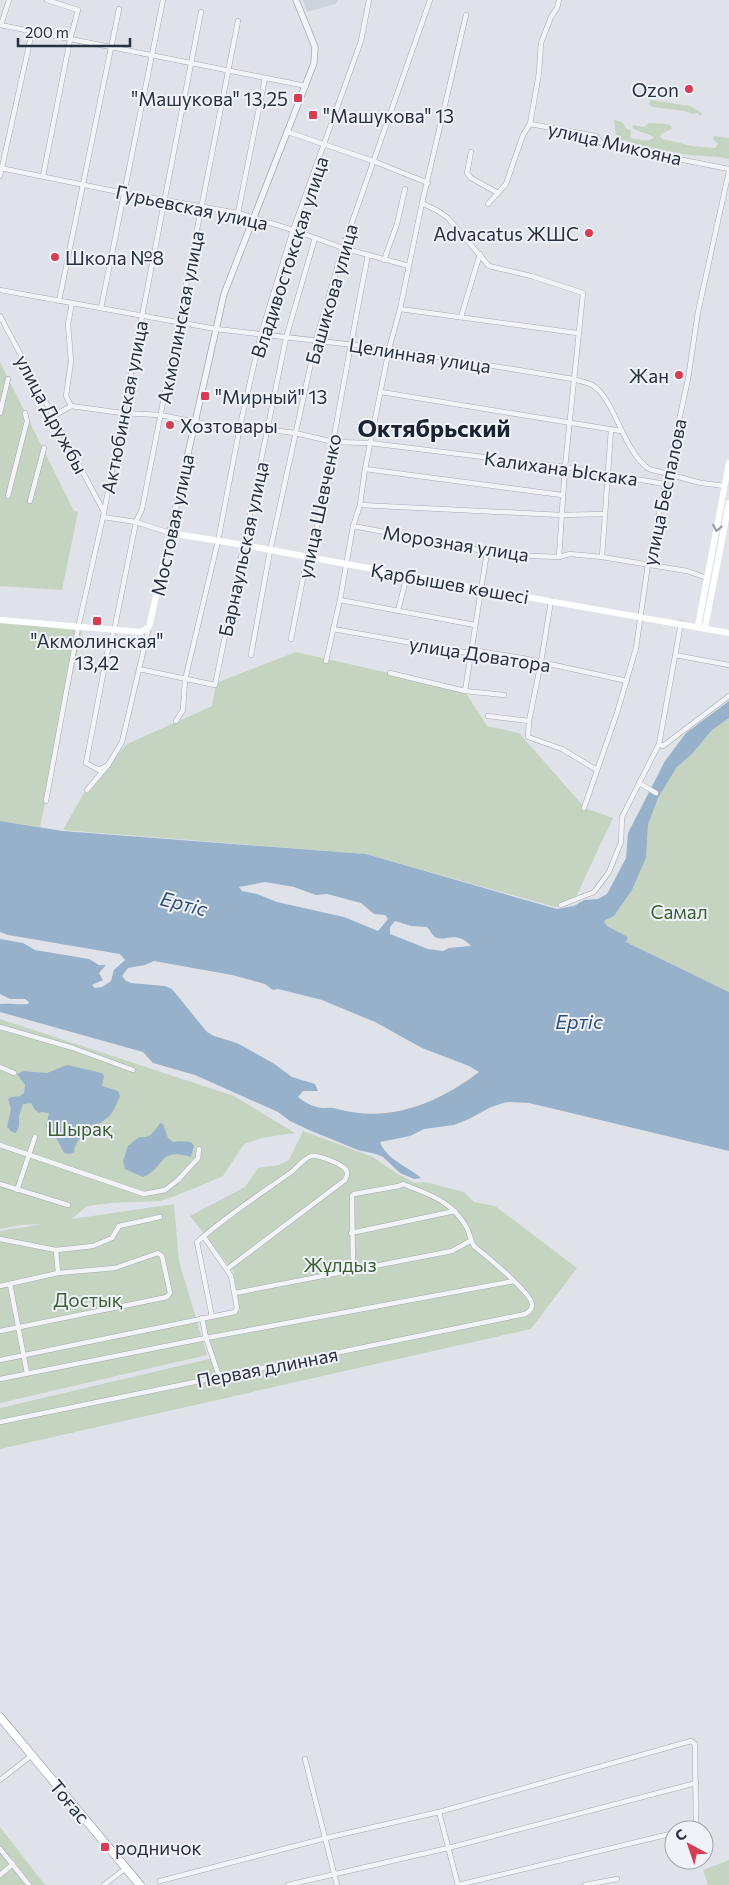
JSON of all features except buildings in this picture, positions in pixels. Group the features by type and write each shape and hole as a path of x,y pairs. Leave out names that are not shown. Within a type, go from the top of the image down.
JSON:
{"highway":[{"name":"Тоғас","path":"0,1717 140,1885"}],"main road":[{"path":"702,627 707,578 727,486 729,463"},
{"path":"702,627 729,503"},
{"name":"Қарбышев көшесі","path":"170,533 729,633"},
{"name":"Мостовая улица","path":"149,627 170,533"},
{"path":"0,620 114,631 140,632 149,627"}],"street":[{"path":"9,0 0,25 306,86"},
{"path":"42,176 78,10 47,0"},
{"path":"101,308 163,0"},
{"name":"Мостовая улица","path":"170,533 224,294 314,63 315,47 296,0"},
{"name":"Владивостокская улица","path":"176,721 183,710 185,680 218,541 240,426 261,334 293,230 361,41 369,0"},
{"name":"Башикова улица","path":"251,655 270,551 316,340 342,248 430,0"},
{"path":"488,204 506,184 523,135 530,124 539,73 541,43 559,0"},
{"path":"59,301 119,10"},
{"name":"Актюбинская улица","path":"46,801 78,628 104,514 201,12"},
{"path":"326,660 340,600 353,526 360,505 365,469 389,349 400,309 422,203 466,15"},
{"name":"Акмолинская улица","path":"108,765 99,770 86,763 108,649 114,631 136,522 142,509 238,21"},
{"path":"0,176 32,32"},
{"path":"238,213 265,78"},
{"name":"улица Микояна","path":"530,124 596,136 602,144 729,170"},
{"path":"288,132 373,161 428,183"},
{"path":"471,152 467,173 470,178 498,193"},
{"name":"Гурьевская улица","path":"1,168 124,194 238,213 342,248 409,266"},
{"name":"улица Беспалова","path":"584,808 627,681 636,648 648,564 688,379 698,312 729,170"},
{"path":"384,260 405,189"},
{"path":"422,203 448,218 489,266 530,276 583,293 577,333 562,495 559,557"},
{"name":"Барнаульская улица","path":"185,680 215,685 286,338 315,238"},
{"path":"461,317 480,254"},
{"name":"улица Шевченко","path":"291,639 304,573 311,558 368,255"},
{"name":"Целинная улица","path":"0,290 216,329 389,349 573,379 591,384 604,396 621,431 643,465 649,469 701,483 727,486"},
{"path":"52,417 70,406 66,396 71,361 68,324 72,303"},
{"path":"400,309 577,333"},
{"name":"улица Дружбы","path":"0,316 104,514"},
{"path":"0,413 8,379"},
{"path":"381,392 621,431"},
{"name":"Калихана Ыскака","path":"70,406 122,413 160,415 216,426 240,426 295,433 334,442 370,443 565,467 665,484"},
{"path":"8,496 27,421 25,413"},
{"path":"602,557 611,430"},
{"path":"30,501 44,448"},
{"path":"365,469 562,495"},
{"path":"360,505 561,515 605,514"},
{"path":"104,514 170,533"},
{"name":"Морозная улица","path":"353,526 505,555 559,557 570,554 602,557 687,571 707,578"},
{"path":"466,691 487,552"},
{"path":"398,612 407,575"},
{"path":"340,600 475,625"},
{"path":"551,601 529,721 528,738 562,749 596,770"},
{"path":"561,905 594,892 610,872 620,842 622,818 658,744 681,623"},
{"name":"Мостовая улица","path":"87,790 108,765 122,742 149,627"},
{"name":"улица Доватора","path":"333,629 469,652 471,650 488,651 627,681"},
{"path":"675,655 729,665"},
{"path":"139,669 185,680"},
{"path":"390,673 466,691 504,695"},
{"path":"658,744 663,746 729,696"},
{"path":"488,716 529,721"},
{"path":"639,783 656,793"},
{"path":"0,1026 73,1048 133,1070"},
{"path":"0,1067 14,1073"},
{"path":"17,1190 34,1137"},
{"path":"0,1145 144,1194 165,1190 178,1180 198,1158 199,1150"},
{"path":"212,1317 197,1246 198,1242 228,1217 313,1155 343,1166 347,1170 348,1176 345,1180 227,1269"},
{"path":"0,1184 68,1205"},
{"path":"353,1270 352,1196 403,1184 437,1197 449,1204 468,1229 470,1241 514,1281"},
{"path":"351,1233 455,1212"},
{"path":"0,1239 56,1250 93,1246 112,1238 119,1226 160,1217"},
{"path":"0,1360 235,1312 237,1308 231,1276 204,1237"},
{"path":"235,1293 452,1251 470,1241"},
{"path":"56,1250 58,1273"},
{"path":"0,1286 58,1273 115,1268 158,1254 162,1256 170,1293 167,1297 0,1331"},
{"path":"0,1379 206,1338 514,1281"},
{"name":"Первая длинная","path":"0,1422 525,1314 532,1307 533,1303 514,1281"},
{"path":"10,1284 27,1373"},
{"path":"202,1318 206,1338 219,1376"},
{"path":"160,1881 326,1838 439,1812 691,1741 695,1744 696,1820"},
{"path":"0,1780 32,1755"},
{"path":"305,1759 338,1885"},
{"path":"288,1885 448,1848 696,1783"},
{"path":"439,1812 458,1885 664,1835"},
{"path":"0,1849 29,1885"},
{"path":"0,1875 13,1864"},
{"path":"104,1885 126,1868"},
{"path":"584,1885 618,1878"}],"shaded area":[{"path":"303,0 338,0 335,4 307,12"}],"green space":[{"path":"650,100 690,106 702,113 701,116 697,113 692,114 685,111 652,107 649,104"},
{"path":"614,120 623,122 625,128 631,130 630,138 640,140 654,138 632,127 634,125 644,127 649,123 671,126 672,129 661,134 660,137 692,146 715,148 718,144 713,139 714,136 729,138 729,159 643,147 616,137"},
{"path":"0,362 74,511 78,512 62,590 0,586"},
{"path":"0,622 82,631 40,827 0,821"},
{"path":"296,652 464,690 487,726 519,733 585,808 613,818 573,903 555,907 366,854 63,830 85,791 127,744 212,706 216,683"},
{"name":"Самал","path":"729,718 729,992 626,942 628,937 607,926 604,921 614,916 632,890 646,858 648,825 658,798 677,767 692,754 712,730"},
{"path":"0,1019 234,1096 295,1133 262,1138 244,1144 223,1176 193,1189 161,1201 87,1206 72,1219 174,1204 179,1261 207,1355 0,1403 0,1231 43,1224 20,1225 0,1229"},
{"name":"Жұлдыз","path":"303,1131 373,1157 414,1183 425,1182 464,1192 474,1202 495,1206 577,1268 531,1329 0,1449 0,1408 213,1358 202,1318 240,1311 233,1271 190,1216 245,1187 258,1168 279,1165 289,1160"},
{"path":"0,1827 45,1885 0,1885"},
{"path":"729,1860 729,1885 708,1885 703,1870 714,1870 714,1866"}],"water":[{"name":"Ертіс","path":"729,701 729,718 712,730 692,754 677,767 658,798 648,825 646,858 632,890 614,916 604,921 607,926 628,937 626,942 729,992 729,1151 529,1103 507,1102 491,1107 454,1125 424,1129 410,1136 380,1142 387,1154 421,1178 414,1179 400,1173 383,1157 358,1150 309,1130 290,1121 278,1112 195,1075 153,1063 143,1052 0,1012 0,1004 28,1004 29,1002 25,999 10,999 0,994 0,939 23,943 35,950 89,959 99,965 106,965 99,973 103,980 92,985 95,988 102,987 111,981 114,970 125,960 120,954 8,935 0,932 0,821 63,831 366,854 557,909 574,906 584,900 598,899 607,894 626,858 628,833 665,761 686,733","holes":["265,882 294,887 316,895 327,894 361,903 374,914 385,915 388,919 378,931 344,917 277,902 257,894 242,891 239,887","395,921 411,926 427,927 435,937 443,939 456,937 466,941 471,946 449,948 443,951 428,949 390,934 390,927","154,961 232,975 265,984 273,990 278,989 322,1000 375,1022 422,1048 469,1066 479,1072 446,1093 412,1108 394,1112 356,1113 333,1108 315,1107 298,1097 303,1091 318,1091 315,1084 292,1077 273,1063 237,1043 207,1032 172,989 165,986 131,983 122,976 128,968 145,965"]},
{"path":"67,1065 102,1073 104,1076 102,1086 118,1091 120,1096 111,1114 79,1139 74,1152 70,1154 64,1153 57,1139 49,1134 46,1126 49,1113 35,1110 31,1103 23,1104 16,1133 7,1127 11,1109 8,1099 24,1093 25,1085 17,1074 24,1071 47,1073"},
{"path":"160,1123 163,1124 168,1138 173,1142 191,1142 194,1146 191,1157 173,1154 167,1156 151,1173 143,1177 125,1169 123,1161 128,1146 139,1137 149,1136"}],"place":[{"name":"Ozon","path":"689,89"},
{"name":"\"Машукова\" 13,25","path":"298,98"},
{"name":"\"Машукова\" 13","path":"313,115"},
{"name":"Advacatus ЖШС","path":"589,233"},
{"name":"Школа №8","path":"55,257"},
{"name":"Жан","path":"679,375"},
{"name":"\"Мирный\" 13","path":"205,396"},
{"name":"Хозтовары","path":"170,425"},
{"name":"\"Акмолинская\" 13,42","path":"97,621"},
{"name":"родничок","path":"105,1847"}],"district":[{"name":"Октябрьский","path":"434,427"}],"park label":[{"name":"Шырақ","path":"80,1128"},
{"name":"Достық","path":"88,1299"}]}
